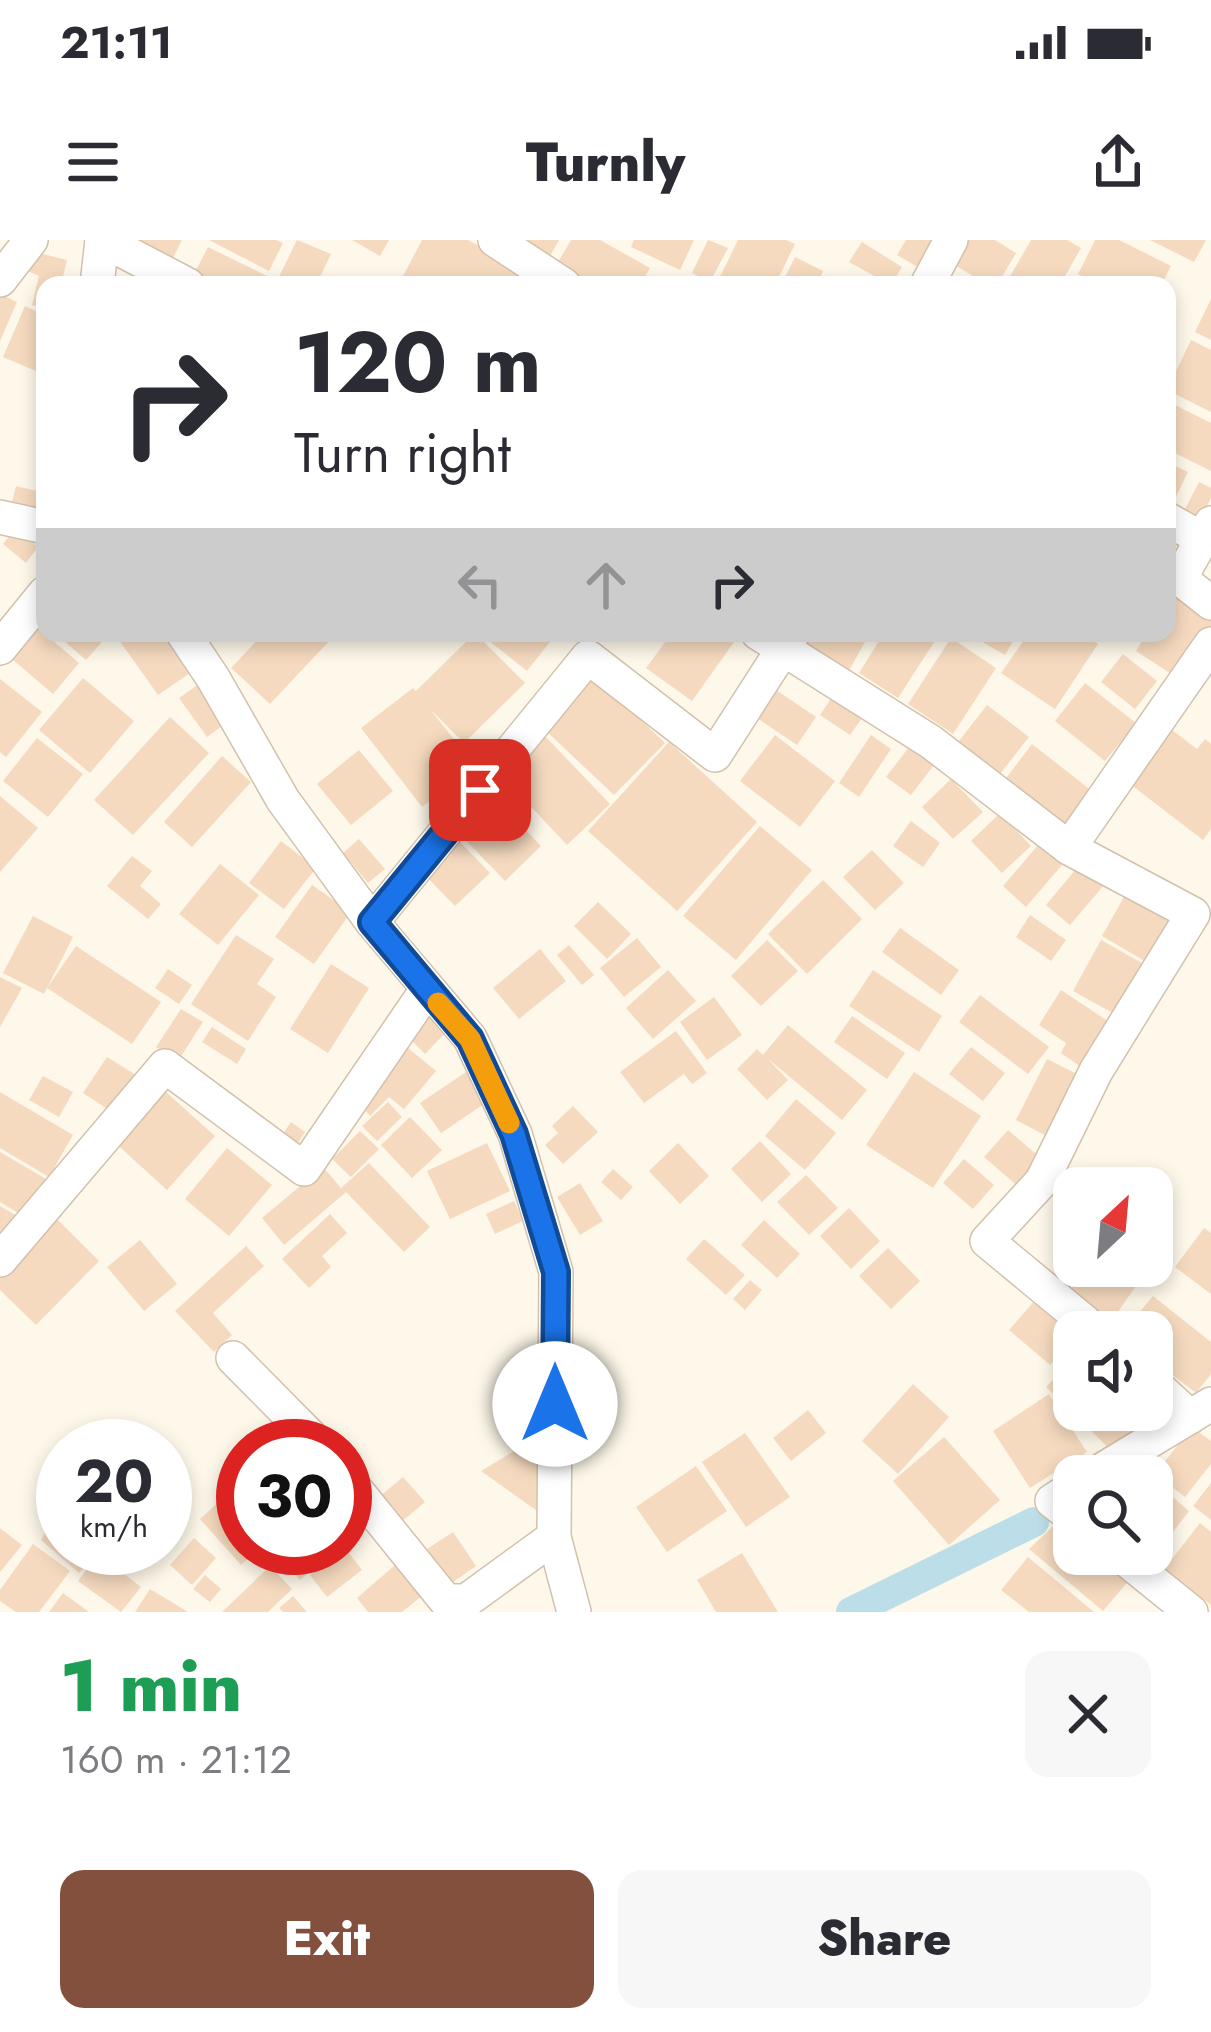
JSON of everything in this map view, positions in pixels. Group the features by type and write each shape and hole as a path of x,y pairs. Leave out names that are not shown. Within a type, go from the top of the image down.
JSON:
{"street":[{"path":"99,276 102,240 171,276"},
{"path":"495,240 551,276"},
{"path":"932,276 951,240"},
{"path":"0,517 36,525"},
{"path":"1176,522 1207,531 1186,566 1183,581 1211,603"},
{"path":"0,648 36,604"},
{"path":"189,642 283,800 372,922 470,1039 506,1115 556,1272 554,1537 574,1612"},
{"path":"372,922 588,657 715,755 776,642"},
{"path":"782,642 931,742 1069,848 1193,914 1096,1071 1042,1181 987,1241 1072,1311"},
{"path":"1069,848 1211,644"},
{"path":"0,1260 165,1066 304,1169 427,991"},
{"path":"233,1358 293,1419"},
{"path":"1126,1455 1200,1410 1173,1394"},
{"path":"372,1509 446,1601 466,1600 554,1537"},
{"path":"1142,1575 1177,1608"}],"building":[{"path":"127,240 182,240 171,262"},
{"path":"209,240 276,240 283,243 269,271"},
{"path":"297,240 331,254 320,276 279,276"},
{"path":"352,240 389,240 380,256"},
{"path":"422,240 468,240 536,276 403,276"},
{"path":"521,240 559,240 550,256"},
{"path":"571,240 600,240 650,268 645,276 559,276 552,272"},
{"path":"634,240 694,240 680,270 631,247"},
{"path":"708,240 728,248 713,276 692,273"},
{"path":"738,240 795,244 779,276 720,276"},
{"path":"906,240 939,240 921,269 897,255"},
{"path":"960,240 995,240 1016,253 1002,276 973,276 948,261"},
{"path":"1031,240 1067,240 1081,248 1065,276 1010,276"},
{"path":"1095,240 1119,240 1171,266 1166,276 1078,274"},
{"path":"1150,240 1206,240 1194,262"},
{"path":"862,242 902,267 896,276 875,276 849,262"},
{"path":"208,247 267,276 198,276 194,274"},
{"path":"31,251 67,260 63,276 39,276 18,267"},
{"path":"795,257 823,271 821,276 786,276"},
{"path":"0,294 17,302 0,341"},
{"path":"1211,299 1211,340 1195,332"},
{"path":"25,306 36,311 36,371 3,357"},
{"path":"1191,340 1211,350 1211,412 1176,394 1176,371"},
{"path":"1176,406 1211,423 1211,471 1176,454"},
{"path":"1176,466 1188,472 1176,497"},
{"path":"1199,482 1211,488 1211,498 1198,524 1182,515"},
{"path":"16,486 36,491 36,518 10,511"},
{"path":"16,528 36,550 26,563 3,544"},
{"path":"1176,591 1211,614 1211,631 1179,679 1136,651 1142,642 1176,642"},
{"path":"36,630 36,642 54,642 79,663 53,694 12,659"},
{"path":"65,642 102,642 86,660"},
{"path":"120,642 172,642 193,671 158,695"},
{"path":"256,642 328,642 270,704 231,668"},
{"path":"466,642 484,642 525,683 464,743 430,709 475,766 422,807 361,728 413,688 416,691"},
{"path":"490,642 550,642 527,671"},
{"path":"665,642 734,642 692,701 646,668"},
{"path":"805,642 865,642 846,676 800,650"},
{"path":"878,642 934,642 898,698 859,673"},
{"path":"948,642 957,642 996,668 953,734 908,704"},
{"path":"983,642 1013,642 1005,655"},
{"path":"1023,642 1098,644 1055,709 1001,673"},
{"path":"1123,654 1157,681 1135,709 1101,682"},
{"path":"594,675 665,743 614,795 543,728"},
{"path":"83,678 134,721 90,773 39,730"},
{"path":"0,679 42,712 6,757 0,752"},
{"path":"1085,683 1136,723 1105,761 1055,721"},
{"path":"199,684 226,723 207,737 179,698"},
{"path":"770,686 816,717 797,745 751,714"},
{"path":"832,697 862,718 850,735 820,715"},
{"path":"987,705 1029,737 1000,774 959,741"},
{"path":"170,717 209,753 133,835 94,800"},
{"path":"1172,730 1197,749 1205,739 1211,744 1211,829 1203,840 1130,784"},
{"path":"775,735 835,781 800,827 740,781"},
{"path":"871,735 891,749 859,797 839,783"},
{"path":"545,736 610,804 567,845 502,776"},
{"path":"37,738 83,774 48,817 3,781"},
{"path":"669,742 757,822 677,911 588,831"},
{"path":"913,742 937,761 911,795 886,777"},
{"path":"1032,744 1092,791 1057,836 997,790"},
{"path":"359,750 393,791 351,825 317,784"},
{"path":"222,756 251,782 192,847 164,822"},
{"path":"951,779 983,812 953,839 922,807"},
{"path":"492,795 541,846 505,881 455,829"},
{"path":"0,796 38,828 0,872"},
{"path":"1000,813 1031,846 1002,873 971,841"},
{"path":"911,821 940,843 923,867 893,846"},
{"path":"760,826 812,870 736,960 683,916"},
{"path":"359,839 385,869 368,883 343,853"},
{"path":"458,840 490,873 455,906 423,873"},
{"path":"281,841 316,868 284,909 249,883"},
{"path":"1038,845 1062,865 1026,907 1003,886"},
{"path":"872,850 904,883 875,910 843,877"},
{"path":"132,856 152,871 140,886 161,904 148,919 107,886"},
{"path":"1081,863 1105,884 1070,925 1046,905"},
{"path":"220,864 259,895 218,945 179,914"},
{"path":"823,880 862,919 807,974 768,934"},
{"path":"312,885 351,912 314,964 275,937"},
{"path":"1130,886 1184,916 1155,967 1102,936"},
{"path":"598,902 631,934 607,959 574,926"},
{"path":"1030,915 1066,940 1051,961 1016,937"},
{"path":"33,916 73,937 44,994 3,973"},
{"path":"900,928 959,970 941,995 882,952"},
{"path":"236,935 274,959 257,984 276,997 248,1041 191,1004"},
{"path":"637,938 661,967 624,997 600,968"},
{"path":"767,940 798,971 761,1006 731,976"},
{"path":"1101,940 1151,968 1122,1018 1073,991"},
{"path":"569,945 594,975 582,985 557,955"},
{"path":"76,946 161,1002 132,1044 47,988"},
{"path":"540,949 566,981 519,1019 493,988"},
{"path":"331,964 369,988 328,1053 290,1029"},
{"path":"168,969 192,985 179,1004 155,988"},
{"path":"668,970 696,1001 653,1039 626,1008"},
{"path":"873,970 942,1016 919,1052 849,1006"},
{"path":"0,977 22,988 0,1027"},
{"path":"1061,990 1117,1027 1088,1072 1061,1053 1066,1043 1039,1025"},
{"path":"980,995 1049,1047 1028,1074 959,1022"},
{"path":"714,997 742,1035 707,1060 680,1022"},
{"path":"181,1009 203,1022 178,1061 156,1047"},
{"path":"432,1012 450,1028 425,1054 408,1037"},
{"path":"852,1016 905,1053 887,1079 834,1042"},
{"path":"788,1025 867,1090 842,1120 768,1059 788,1080 767,1100 737,1069 757,1049 763,1055"},
{"path":"212,1027 246,1049 237,1064 202,1042"},
{"path":"676,1031 707,1073 692,1084 684,1074 644,1103 620,1072"},
{"path":"971,1047 1005,1073 983,1101 949,1074"},
{"path":"408,1048 436,1071 404,1109 389,1097 370,1116 362,1107 381,1090 376,1086"},
{"path":"107,1057 136,1075 112,1112 83,1093"},
{"path":"1047,1059 1085,1078 1054,1140 1016,1120"},
{"path":"469,1070 490,1100 441,1133 420,1103"},
{"path":"914,1072 981,1116 933,1188 866,1145"},
{"path":"43,1076 73,1092 59,1117 29,1100"},
{"path":"158,1085 215,1136 167,1190 110,1138"},
{"path":"0,1092 73,1135 49,1177 0,1148"},
{"path":"796,1099 836,1133 805,1170 765,1136"},
{"path":"388,1102 402,1117 377,1141 362,1126"},
{"path":"573,1106 598,1132 563,1164 545,1145 558,1133 552,1126"},
{"path":"410,1117 442,1150 412,1178 381,1145"},
{"path":"291,1122 305,1132 291,1154 276,1144"},
{"path":"1008,1130 1043,1160 1019,1187 984,1157"},
{"path":"360,1131 379,1149 351,1177 332,1159"},
{"path":"760,1141 791,1174 762,1202 731,1169"},
{"path":"487,1143 510,1191 450,1219 427,1171"},
{"path":"678,1143 709,1176 680,1204 649,1171"},
{"path":"227,1148 272,1185 229,1236 185,1199"},
{"path":"0,1152 46,1179 25,1217 0,1202"},
{"path":"964,1159 994,1185 973,1209 943,1183"},
{"path":"369,1163 430,1227 404,1252 346,1192 284,1245 262,1218 323,1167 341,1188"},
{"path":"613,1169 633,1187 621,1200 601,1182"},
{"path":"806,1175 838,1208 809,1235 777,1202"},
{"path":"580,1183 603,1221 580,1235 557,1197"},
{"path":"514,1201 523,1221 495,1234 486,1214"},
{"path":"0,1206 15,1215 0,1242"},
{"path":"849,1208 880,1241 851,1269 820,1236"},
{"path":"330,1214 347,1233 322,1256 331,1267 309,1288 282,1259"},
{"path":"55,1217 99,1261 36,1325 0,1290 0,1272"},
{"path":"764,1220 800,1254 777,1278 741,1245"},
{"path":"1204,1228 1211,1233 1211,1294 1175,1267"},
{"path":"704,1239 745,1275 726,1295 686,1259"},
{"path":"140,1240 177,1284 144,1311 107,1267"},
{"path":"246,1246 264,1266 213,1313 232,1335 214,1352 175,1311"},
{"path":"888,1248 920,1281 891,1309 859,1276"},
{"path":"750,1280 762,1290 745,1310 733,1299"},
{"path":"1073,1287 1135,1287 1118,1311 1092,1311 1067,1295"},
{"path":"1153,1296 1172,1311 1140,1311"},
{"path":"1038,1297 1054,1311 1053,1362 1050,1365 1009,1330"},
{"path":"1173,1312 1211,1342 1211,1374 1196,1393 1173,1375"},
{"path":"913,1384 949,1417 898,1474 862,1441"},
{"path":"1049,1394 1053,1431 1073,1431 1087,1452 1053,1455 1053,1473 1030,1488 993,1431"},
{"path":"808,1410 826,1433 791,1461 773,1438"},
{"path":"1192,1427 1211,1441 1211,1464 1185,1497 1173,1488 1170,1455"},
{"path":"1091,1431 1143,1431 1120,1455"},
{"path":"546,1432 540,1513 481,1471"},
{"path":"745,1433 790,1497 746,1527 702,1462"},
{"path":"944,1437 1000,1500 949,1545 893,1481"},
{"path":"696,1466 727,1511 667,1552 636,1507"},
{"path":"403,1477 425,1502 399,1524 378,1498"},
{"path":"1211,1483 1211,1520 1193,1506"},
{"path":"1173,1497 1189,1511 1173,1532"},
{"path":"216,1504 216,1537 200,1519"},
{"path":"1200,1523 1211,1532 1211,1605 1173,1574 1173,1558"},
{"path":"1053,1526 1053,1569 1029,1549"},
{"path":"0,1528 22,1545 0,1572"},
{"path":"453,1532 476,1566 450,1584 427,1549"},
{"path":"192,1540 216,1558 192,1585 181,1575 192,1575"},
{"path":"33,1544 36,1575 67,1575 39,1612 16,1612 0,1601 0,1590"},
{"path":"742,1553 778,1612 716,1612 697,1580"},
{"path":"1028,1557 1094,1612 1029,1612 1001,1590"},
{"path":"402,1559 429,1590 402,1612 368,1612 357,1598"},
{"path":"82,1575 125,1575 141,1587 121,1612 78,1581"},
{"path":"205,1575 221,1589 210,1602 193,1589"},
{"path":"261,1575 279,1575 292,1589 268,1612 222,1612"},
{"path":"310,1575 356,1575 327,1597"},
{"path":"1060,1575 1133,1575 1103,1611"},
{"path":"150,1589 188,1612 135,1612"},
{"path":"63,1593 89,1612 49,1612"},
{"path":"293,1596 307,1612 279,1608"}],"waterway":[{"path":"851,1612 1034,1522"}],"slow traffic":[{"path":"438,1003 470,1039 509,1123"}],"route":[{"path":"480,790 372,922 470,1039 514,1134 556,1272 555,1404"}]}
